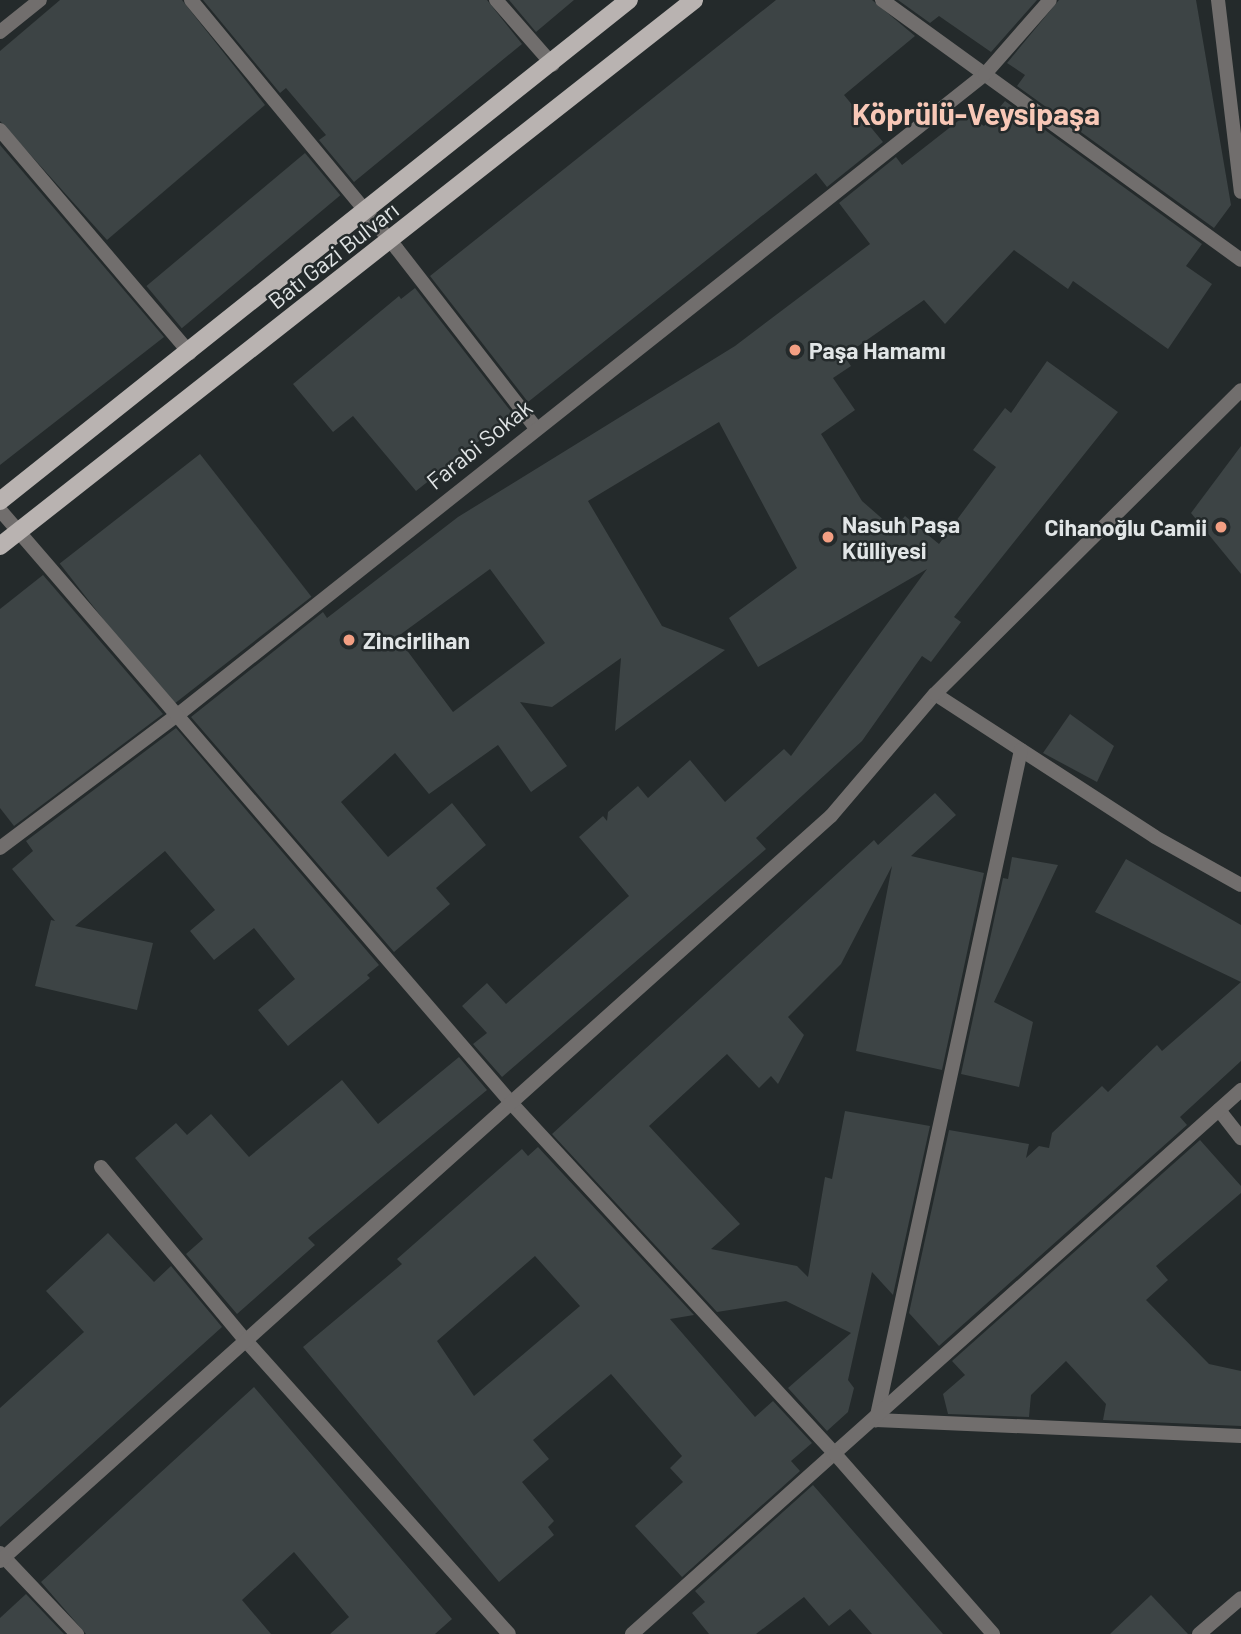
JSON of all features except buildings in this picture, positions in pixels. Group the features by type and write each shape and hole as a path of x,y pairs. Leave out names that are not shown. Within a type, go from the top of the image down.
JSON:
{"main road":[{"name":"Batı Gazi Bulvarı","path":"0,501 190,354 362,209 553,65 629,0"},
{"name":"Batı Gazi Bulvarı","path":"0,546 390,242 694,0"}],"street":[{"path":"0,32 40,0"},
{"path":"191,0 390,242 536,428"},
{"path":"496,0 553,65"},
{"path":"882,0 1241,260"},
{"name":"Farabi Sokak","path":"0,848 180,713 985,74 1050,0"},
{"path":"1218,0 1241,192"},
{"path":"0,130 190,354"},
{"path":"77,1634 1,1557 513,1105 831,816 935,694 1241,390"},
{"path":"0,510 180,713 513,1105 836,1455 993,1634"},
{"path":"935,694 1155,837 1241,885"},
{"path":"876,1420 1021,750"},
{"path":"632,1634 876,1420 1241,1090"},
{"path":"1219,1110 1241,1138"},
{"path":"101,1167 247,1342 509,1634"},
{"path":"876,1420 1241,1436"},
{"path":"1199,1634 1241,1598"}],"place":[{"name":"Paşa Hamamı","path":"795,350"},
{"name":"Cihanoğlu Camii","path":"1221,527"},
{"name":"Nasuh Paşa Külliyesi","path":"828,537"},
{"name":"Zincirlihan","path":"349,640"}],"district":[{"name":"Köprülü-Veysipaşa","path":"976,113"}]}
